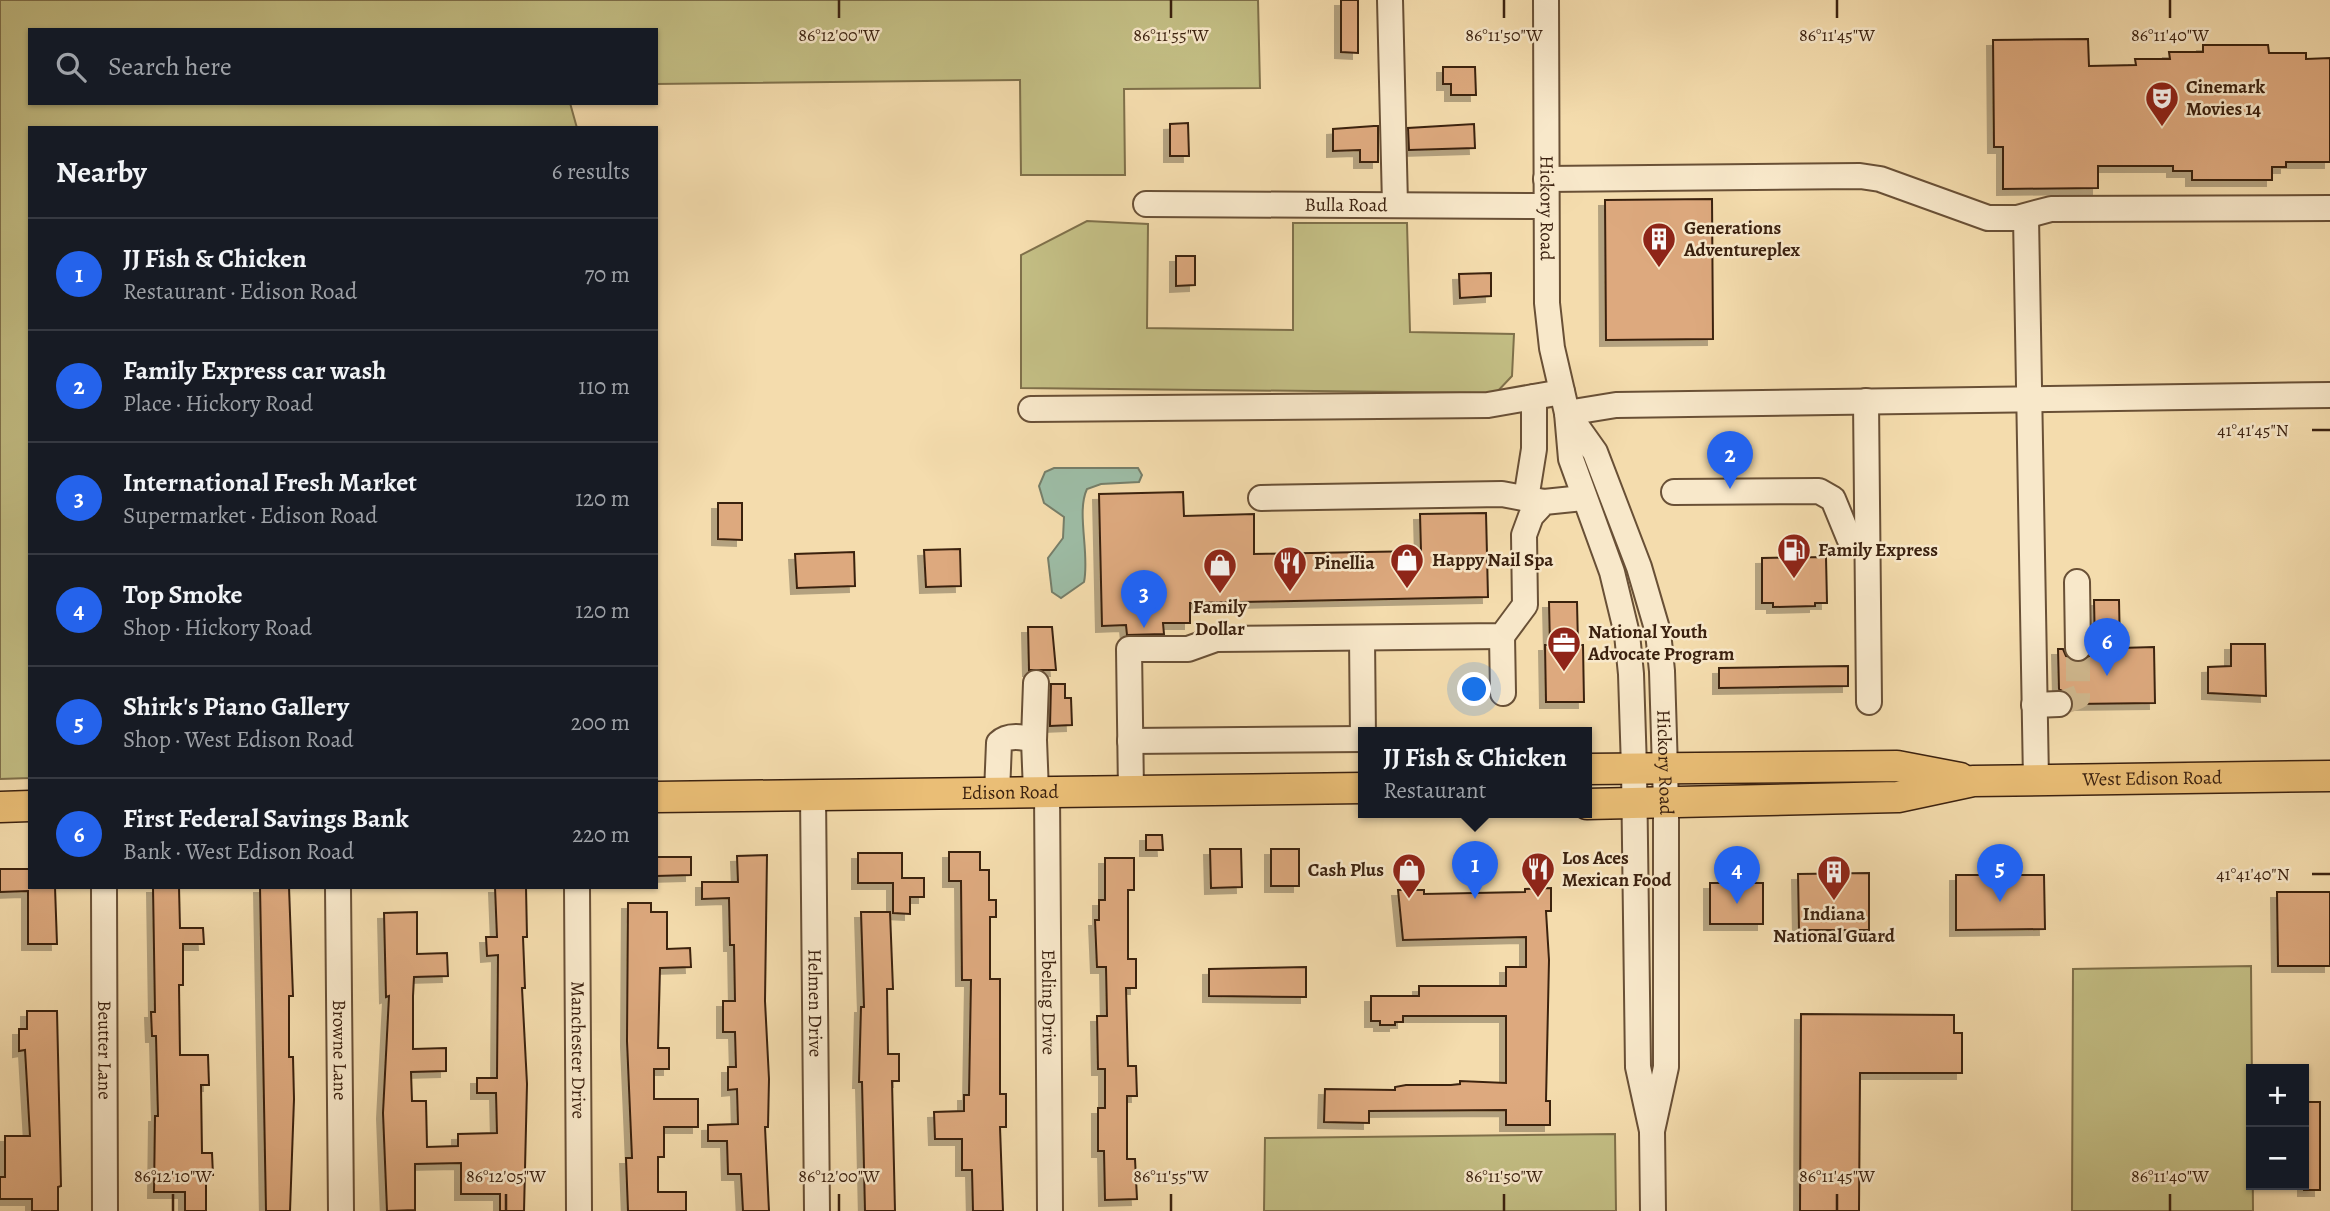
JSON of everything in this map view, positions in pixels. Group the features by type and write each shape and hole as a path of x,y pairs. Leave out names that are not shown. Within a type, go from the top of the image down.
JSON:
{"main road":[{"name":"West Edison Road","path":"1665,767 1897,766 1973,781"},
{"path":"1592,769 1665,767"},
{"name":"West Edison Road","path":"1666,803 1898,797 1973,781 2330,776"},
{"name":"Edison Road","path":"658,797 1358,789"},
{"path":"1592,804 1666,803"},
{"path":"0,807 28,806"}],"street":[{"path":"1390,0 1395,204"},
{"name":"Hickory Road","path":"1546,0 1547,303 1571,459 1622,605 1631,674 1638,1067 1652,1130 1653,1211"},
{"path":"1546,179 1869,176 1980,216 2026,217 2051,209 2330,208"},
{"name":"Bulla Road","path":"1146,204 1546,206"},
{"path":"2026,217 2036,780"},
{"path":"1031,409 1488,405 1534,397 1564,403 1616,405 2330,395"},
{"path":"1503,693 1502,636 1524,608 1524,535 1535,500 1534,397"},
{"path":"1866,401 1869,702"},
{"name":"Hickory Road","path":"1564,403 1595,452 1650,600 1662,671 1666,803 1666,1067 1652,1130"},
{"path":"1674,492 1819,491 1833,499 1849,538"},
{"path":"1261,498 1502,494 1535,500 1583,498"},
{"path":"2077,582 2078,648"},
{"path":"1131,791 1129,649 1188,649 1216,639 1502,636"},
{"path":"1362,638 1363,727"},
{"name":"Ebeling Drive","path":"1036,683 1034,740 1042,792 1050,1211"},
{"path":"2034,705 2059,704"},
{"path":"997,793 999,743 1004,738 1034,740"},
{"path":"1130,741 1358,738"},
{"name":"Helmen Drive","path":"813,796 817,1211"},
{"name":"Beutter Lane","path":"104,889 106,1211"},
{"name":"Browne Lane","path":"338,889 341,1211"},
{"name":"Manchester Drive","path":"577,889 579,1211"}],"shaded area":[{"path":"0,0 1258,0 1260,88 1124,89 1125,175 1021,175 1020,80 658,84 658,28 28,28 28,105 571,105 576,126 28,126 28,778 0,779"},
{"path":"1087,221 1148,224 1147,328 1293,330 1293,223 1407,223 1410,332 1514,334 1512,376 1496,393 1021,388 1021,255"},
{"path":"1054,468 1138,468 1142,475 1139,482 1101,484 1087,489 1083,509 1084,582 1061,598 1052,592 1048,558 1063,538 1064,517 1044,503 1039,486 1045,472"},
{"path":"2251,966 2252,1064 2246,1064 2246,1190 2253,1190 2253,1211 2072,1211 2073,969"},
{"path":"1615,1134 1616,1211 1264,1211 1265,1138"}],"building":[{"path":"1341,0 1358,0 1358,53 1341,52"},
{"name":"Cinemark Movies 14","path":"2088,39 2089,66 2136,65 2135,59 2170,59 2169,52 2203,52 2203,45 2268,45 2269,53 2306,53 2306,59 2330,58 2330,162 2286,162 2286,167 2272,167 2272,180 2192,180 2192,171 2173,171 2173,166 2098,166 2098,188 2003,189 2003,147 1994,147 1993,40"},
{"path":"1443,67 1475,67 1476,95 1451,95 1451,84 1443,84"},
{"path":"1188,123 1189,156 1170,156 1170,124"},
{"path":"1474,124 1475,148 1409,150 1408,128"},
{"path":"1378,126 1378,162 1360,162 1360,150 1333,151 1333,129"},
{"name":"Generations Adventureplex","path":"1712,199 1713,339 1606,340 1605,200"},
{"path":"1176,256 1195,256 1195,285 1176,286"},
{"path":"1491,273 1491,296 1460,298 1459,274"},
{"path":"1183,492 1184,516 1254,514 1254,554 1421,551 1420,514 1486,513 1488,597 1190,603 1190,623 1163,623 1164,634 1127,635 1126,625 1102,626 1099,494"},
{"path":"718,503 742,503 742,540 718,539"},
{"path":"960,549 961,586 926,587 924,550"},
{"path":"854,552 855,586 797,588 795,554"},
{"name":"Family Express","path":"1826,557 1827,603 1815,603 1815,606 1773,607 1773,603 1762,603 1762,558"},
{"path":"2094,600 2119,600 2120,648 2154,647 2155,703 2074,704 2071,696 2059,689 2058,649 2063,649 2066,656 2078,663 2086,660 2095,648"},
{"name":"National Youth Advocate Program","path":"1549,602 1577,602 1578,645 1583,645 1584,702 1546,702 1545,645 1550,645"},
{"path":"1028,627 1052,627 1056,670 1029,670"},
{"path":"2231,644 2265,644 2266,696 2208,693 2208,667 2231,666"},
{"path":"1848,666 1848,686 1719,688 1719,668"},
{"path":"1051,684 1065,684 1065,698 1071,698 1072,725 1050,726"},
{"path":"1146,835 1162,835 1163,850 1146,850"},
{"path":"1210,849 1241,849 1242,887 1211,888"},
{"path":"1271,849 1299,849 1299,886 1271,886"},
{"path":"949,852 980,852 980,870 989,870 989,900 996,900 996,917 990,917 990,979 1000,979 1000,1094 1006,1094 1006,1127 1000,1127 1003,1211 973,1211 972,1170 962,1170 962,1139 935,1139 934,1112 964,1111 964,1095 969,1095 971,980 962,980 961,881 949,881"},
{"path":"858,853 902,853 902,878 924,878 924,897 910,897 910,914 893,913 893,883 858,883"},
{"path":"767,855 765,1001 769,1079 768,1127 765,1127 769,1211 743,1211 741,1174 728,1174 727,1141 708,1141 708,1125 738,1124 737,1089 728,1090 728,1067 736,1067 735,1032 723,1032 723,1001 735,1001 734,945 730,945 729,898 702,899 702,882 738,882 737,856"},
{"path":"658,857 691,857 691,875 658,876"},
{"path":"1105,858 1134,858 1134,890 1128,890 1128,959 1136,959 1136,988 1126,988 1128,1066 1136,1066 1137,1096 1127,1096 1127,1159 1135,1159 1137,1199 1105,1200 1104,1151 1098,1151 1098,1108 1105,1108 1105,1069 1098,1069 1097,1016 1107,1016 1106,967 1097,967 1095,920 1099,920 1099,900 1105,900"},
{"path":"0,869 28,869 28,889 55,889 57,944 28,944 28,891 0,892"},
{"name":"Indiana National Guard","path":"1869,873 1869,930 1799,930 1798,874"},
{"path":"1956,875 2044,875 2045,929 1956,930"},
{"path":"1710,883 1763,883 1763,924 1710,924"},
{"path":"1551,888 1551,911 1546,911 1549,960 1546,1101 1550,1101 1550,1125 1506,1125 1506,1110 1369,1111 1369,1123 1324,1122 1325,1089 1395,1090 1395,1087 1406,1085 1451,1085 1460,1084 1460,1081 1506,1083 1506,1016 1403,1016 1403,1022 1380,1025 1380,1021 1371,1021 1371,996 1419,996 1419,986 1506,986 1506,967 1526,967 1526,937 1403,940 1398,890 1424,890 1424,894 1525,892 1525,889"},
{"path":"153,889 179,889 180,928 203,928 204,944 183,944 183,985 179,985 180,1055 208,1055 209,1085 201,1085 202,1153 212,1153 213,1175 206,1175 206,1211 185,1211 185,1192 154,1192 155,1116 158,1116 156,1036 152,1036 151,1012 155,1012"},
{"path":"260,889 289,889 293,996 289,996 289,1057 293,1057 294,1099 290,1211 266,1211"},
{"path":"495,889 526,889 527,937 523,937 525,988 522,988 527,1084 524,1211 500,1211 500,1194 461,1194 461,1163 415,1164 415,1210 387,1211 383,1113 389,996 386,997 384,913 417,912 417,954 447,953 448,976 414,977 413,1049 446,1048 446,1071 411,1072 412,1101 426,1101 427,1147 458,1146 458,1134 497,1133 496,1093 477,1093 477,1078 497,1078 498,955 487,956 486,937 497,937"},
{"path":"2277,892 2330,892 2330,966 2278,966"},
{"path":"628,903 651,903 651,912 667,912 667,949 690,948 691,967 660,968 658,1048 669,1048 669,1069 654,1069 654,1099 698,1099 698,1127 664,1127 664,1157 658,1157 658,1192 686,1192 686,1211 628,1211 626,1158 632,1158 627,1041"},
{"path":"861,912 890,912 893,989 887,989 888,1054 899,1054 899,1081 892,1081 895,1211 865,1211 862,1082 859,1082 861,1007 864,1007"},
{"path":"1306,967 1306,997 1209,996 1209,969"},
{"path":"27,1011 57,1011 61,1186 58,1187 58,1211 32,1211 32,1199 0,1199 0,1177 5,1177 5,1136 30,1136 25,1050 19,1051 19,1029 27,1029"},
{"path":"1801,1014 1954,1015 1954,1033 1962,1033 1962,1073 1860,1073 1859,1211 1800,1211"},
{"path":"2309,1102 2320,1102 2320,1190 2309,1190"}],"tunnel":[{"path":"2059,704 2078,697 2078,648"}],"place":[{"name":"Cinemark Movies 14","path":"2162,128"},
{"name":"Generations Adventureplex","path":"1659,269"},
{"name":"Family Express car wash","path":"1730,489"},
{"name":"Family Express","path":"1794,580"},
{"name":"Happy Nail Spa","path":"1407,590"},
{"name":"Pinellia","path":"1290,593"},
{"name":"Family Dollar","path":"1220,595"},
{"name":"International Fresh Market","path":"1144,628"},
{"name":"National Youth Advocate Program","path":"1564,673"},
{"name":"First Federal Savings Bank","path":"2107,676"},
{"name":"JJ Fish & Chicken","path":"1475,899"},
{"name":"Los Aces Mexican Food","path":"1538,899"},
{"name":"Cash Plus","path":"1409,900"},
{"name":"Indiana National Guard","path":"1834,902"},
{"name":"Shirk's Piano Gallery","path":"2000,902"},
{"name":"Top Smoke","path":"1737,904"}]}
